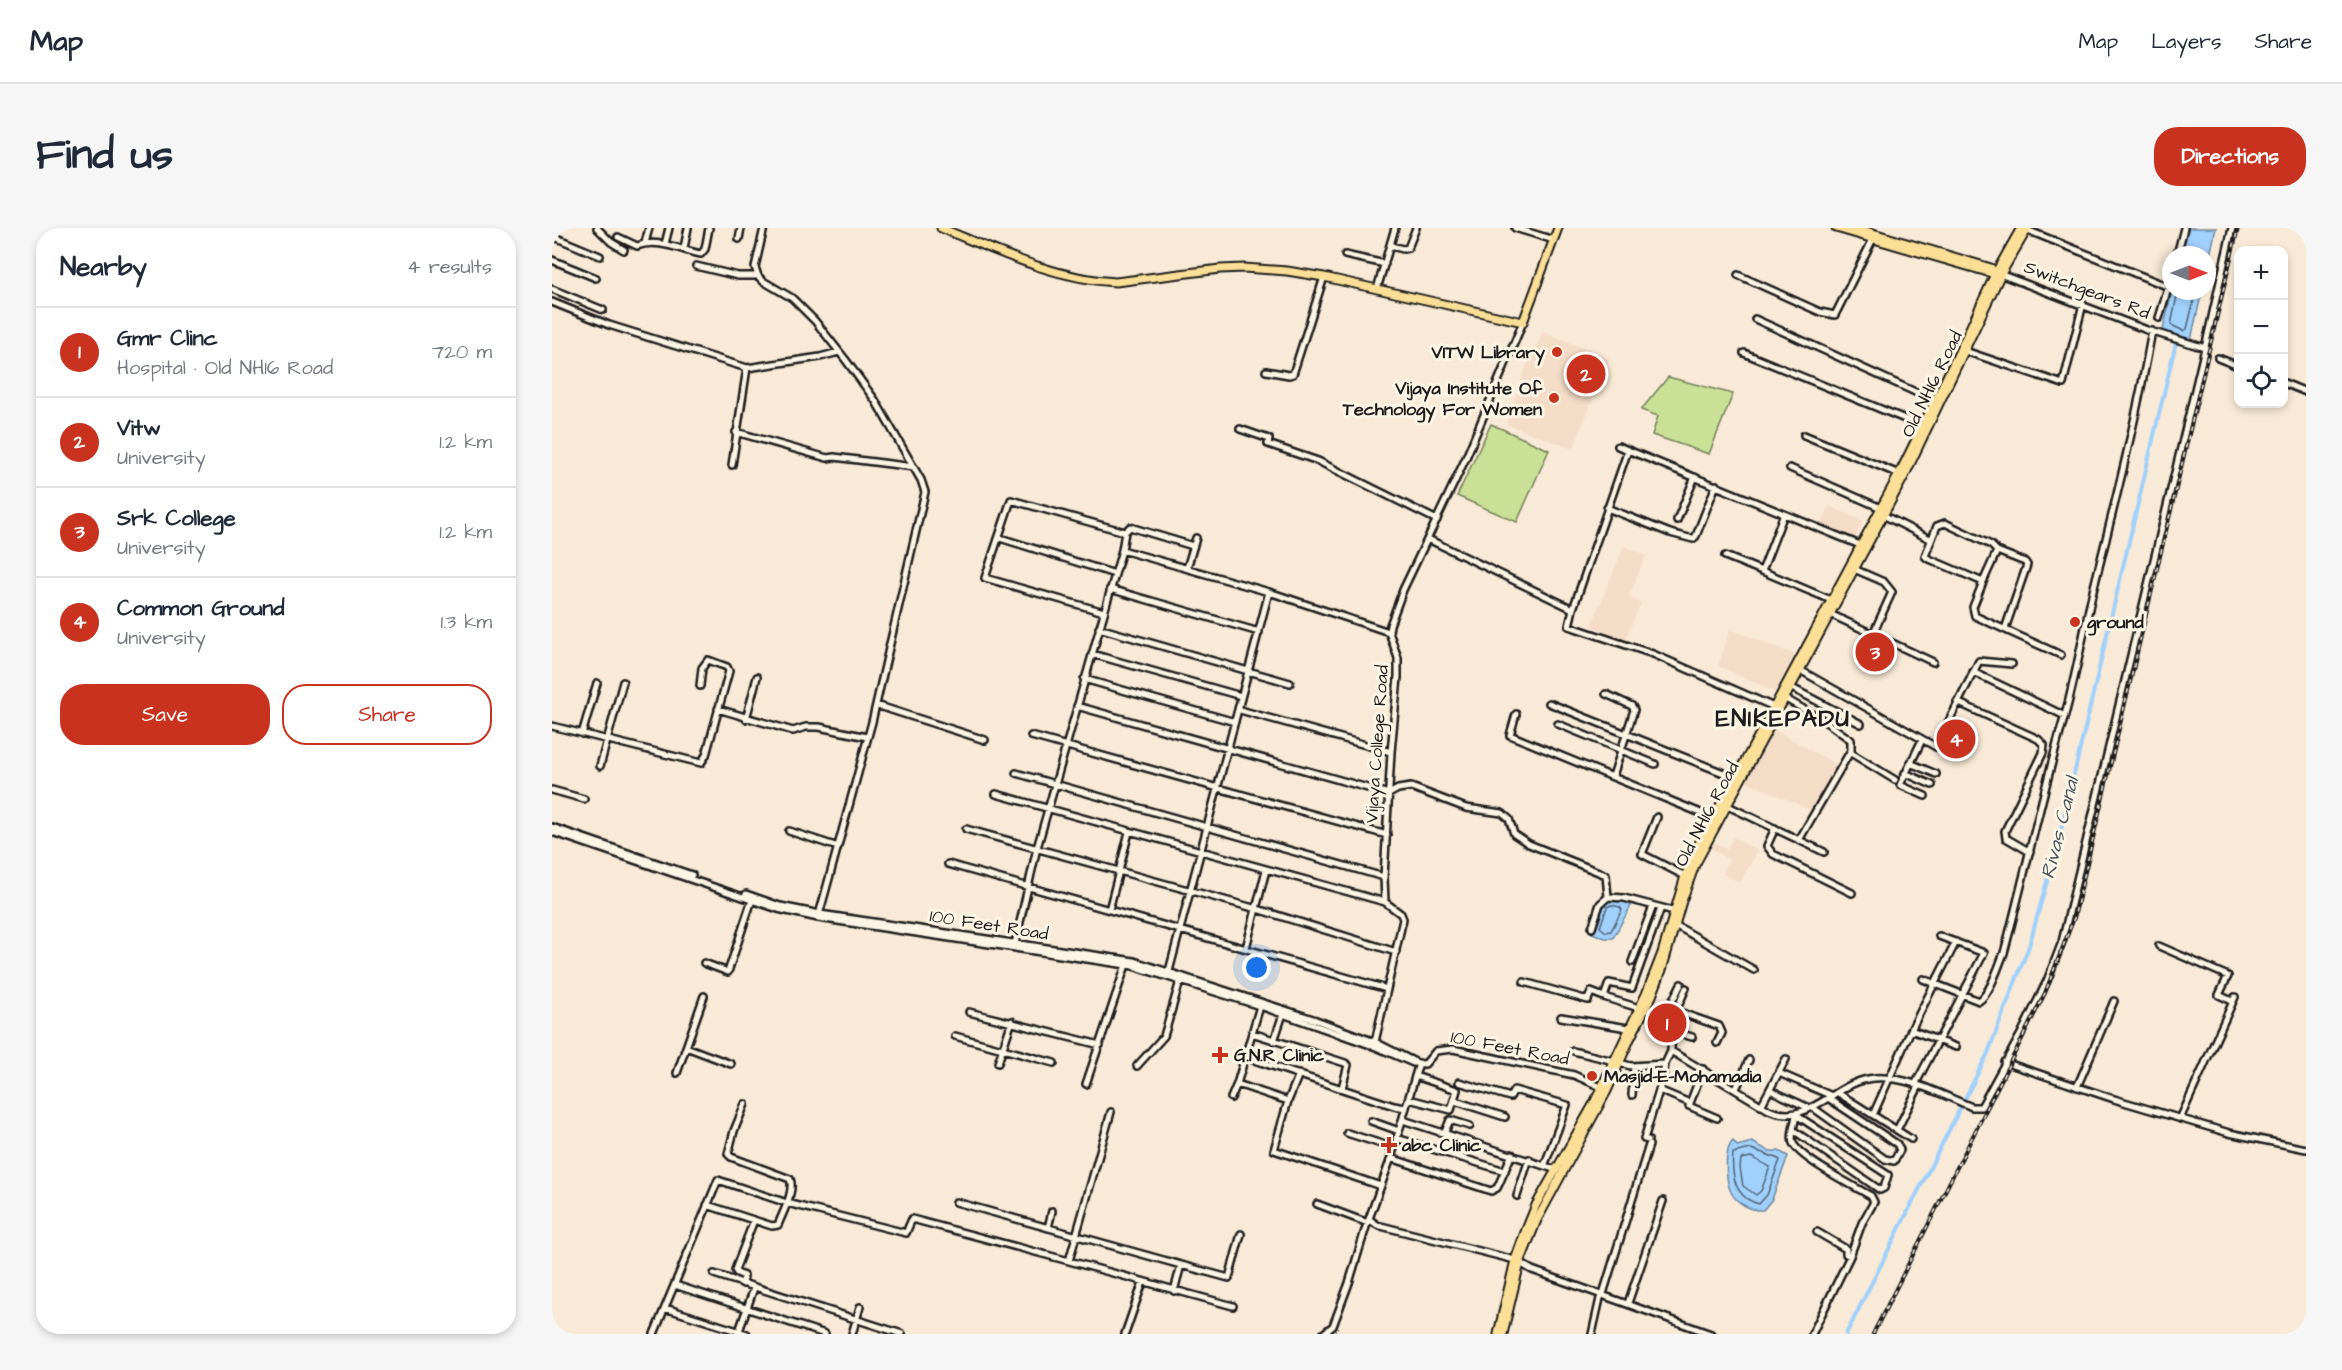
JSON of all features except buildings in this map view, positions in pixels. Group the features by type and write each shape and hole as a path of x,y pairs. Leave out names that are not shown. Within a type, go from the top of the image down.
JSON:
{"main road":[{"path":"942,228 1023,261 1102,281 1116,282 1244,268 1324,277 1523,322 1558,228"},
{"path":"1836,228 2000,274"},
{"path":"1856,228 2000,274"},
{"name":"Old NH16 Road","path":"1503,1334 1518,1261 1546,1200 1604,1089 1662,970 1695,864 1854,568 1922,426 2025,229"},
{"name":"Old NH16 Road","path":"1617,1062 1628,1028 1642,1008 1662,953 1684,876 1699,843 1860,545 1881,512 1965,351 2000,274"},
{"name":"Old NH16 Road","path":"1498,1334 1536,1205 1604,1089"}],"street":[{"path":"597,228 611,242 624,250"},
{"path":"645,243 649,228"},
{"path":"665,244 669,228"},
{"path":"684,248 688,228"},
{"path":"618,237 637,246 645,243 665,244 698,253 704,252 709,228"},
{"path":"739,239 741,228"},
{"path":"764,228 755,267 758,276 792,298 815,321 839,352 875,400 914,467 925,492 876,705 819,916"},
{"path":"1377,289 1395,228"},
{"path":"1390,246 1408,248 1416,228"},
{"path":"1515,228 1554,240"},
{"path":"2179,246 2184,228"},
{"path":"1671,1051 1779,1115 1796,1115 1864,1080 1890,1079 1917,1085 1972,1107 1981,1107 2042,992 2062,942 2232,228"},
{"path":"2025,229 2162,284"},
{"path":"552,236 600,256"},
{"path":"1738,275 1820,312 1835,315 1872,239"},
{"path":"1345,255 1385,264"},
{"path":"552,260 596,278"},
{"path":"696,266 738,276 758,276"},
{"name":"Switchgears Rd","path":"2000,274 2152,331 2205,348"},
{"path":"1266,371 1293,374 1324,277"},
{"path":"552,289 603,309"},
{"path":"2159,318 2165,300"},
{"path":"552,302 609,325 747,368 839,352"},
{"path":"1965,351 2063,384 2083,304"},
{"path":"1755,319 1935,401"},
{"path":"1122,550 1269,592 1389,632 1393,613 1466,460 1523,322"},
{"path":"1923,979 1979,1000 1983,998 1994,979 2004,952 2052,759 2065,716 2095,582 2106,546 2113,504 2132,436 2152,331"},
{"path":"1744,353 1922,426"},
{"path":"2218,358 2234,364"},
{"path":"732,465 747,368"},
{"path":"2288,385 2306,392"},
{"path":"1240,429 1269,439 1268,444 1318,461 1437,520"},
{"path":"736,432 827,458 914,467"},
{"path":"1804,435 1899,474"},
{"path":"1618,446 1860,545"},
{"path":"1628,450 1567,628 1653,654 1774,707"},
{"path":"1790,468 1881,512 1930,539"},
{"path":"1677,520 1695,477"},
{"path":"1607,508 1670,533 1693,539 1716,485"},
{"path":"1104,612 985,578 1011,500 1125,532"},
{"path":"1762,572 1784,514"},
{"path":"1983,582 1927,558 1925,552 1937,526 1945,523 2027,565 2005,629"},
{"path":"1015,944 1037,848 1122,550 1125,532 1130,527 1193,546"},
{"path":"1000,538 1115,574"},
{"path":"1187,568 1196,538"},
{"path":"1428,539 1573,609"},
{"path":"1997,551 1983,582 1973,612 1975,616 2061,656"},
{"path":"1725,556 1831,600"},
{"path":"1854,568 1884,582 1892,592 1873,634"},
{"path":"1110,589 1259,632"},
{"path":"1168,974 1217,787 1240,710 1241,696 1269,592"},
{"path":"1830,614 1933,662"},
{"path":"1100,628 1290,683"},
{"name":"Vijaya College Road","path":"1384,902 1386,835 1398,668 1396,648 1389,632"},
{"path":"1092,654 1241,696"},
{"path":"552,726 701,763 704,761 729,671 727,667 708,660 702,668 700,686"},
{"path":"1800,670 1936,747 1979,661 2012,664"},
{"path":"1973,672 2065,716"},
{"path":"746,718 757,677"},
{"path":"1084,679 1235,722"},
{"path":"600,766 622,682"},
{"path":"582,734 597,683"},
{"path":"1790,687 1861,724"},
{"path":"1606,694 1634,708 1613,776"},
{"path":"1784,698 1823,720 1851,740 1853,745 1799,840"},
{"path":"1957,702 2038,740 2044,745 2043,753 2005,831 2006,838 2030,852"},
{"path":"1549,703 1736,778"},
{"path":"876,705 985,741"},
{"path":"1077,706 1389,794 1398,789 1411,787 1466,808 1502,813 1509,819 1514,834 1529,844 1606,875 1608,897"},
{"path":"718,709 793,731 806,727 819,727 867,737"},
{"path":"1240,710 1391,752"},
{"path":"1516,714 1510,735 1713,818"},
{"path":"1558,724 1655,764"},
{"path":"1030,736 1386,835"},
{"path":"1922,740 1900,785 1925,796"},
{"path":"1850,752 1895,780"},
{"path":"1910,763 1936,774"},
{"path":"1016,773 1384,877"},
{"path":"1905,773 1932,785"},
{"path":"552,790 584,799"},
{"path":"996,794 1384,902 1401,914 1403,919 1375,1042"},
{"path":"1728,806 1824,852"},
{"path":"1658,817 1642,854 1684,876"},
{"name":"100 Feet Road","path":"552,827 780,906 819,916 1134,961 1180,981 1260,1006 1376,1047 1413,1063 1428,1062 1436,1051 1453,1049 1574,1075 1604,1089"},
{"path":"1775,828 1767,846 1773,854 1852,893"},
{"path":"966,829 1257,909 1396,952"},
{"path":"789,831 838,847"},
{"name":"100 Feet Road","path":"552,832 778,909 1126,965 1168,974 1264,1002 1375,1042 1418,1063"},
{"path":"1108,910 1129,832"},
{"path":"948,864 1387,989"},
{"path":"1246,948 1266,870"},
{"path":"1608,897 1674,911"},
{"path":"1592,928 1600,904 1608,897"},
{"path":"704,963 728,972 752,900"},
{"path":"1632,962 1653,906"},
{"path":"1632,988 1661,908"},
{"path":"1675,925 1754,970"},
{"path":"1897,1130 1960,994 1984,953 1939,936"},
{"path":"1873,1115 1911,1030 1956,942"},
{"path":"2159,946 2228,976 2219,995 2234,999 2180,1119"},
{"path":"1086,1083 1126,965"},
{"path":"1137,1066 1164,1036 1180,981"},
{"path":"1524,982 1588,1000 1591,992 1642,1008 1664,1018 1672,1031 1671,1051 1665,1064 1664,1078 1644,1139 1649,1143 1602,1294 1592,1334"},
{"path":"1604,997 1609,983 1646,994"},
{"path":"1664,1018 1683,986 1670,1025"},
{"path":"677,1073 704,996"},
{"path":"2077,1087 2114,1001"},
{"path":"1231,1098 1260,1006"},
{"path":"1676,1011 1719,1026 1722,1034 1717,1042"},
{"path":"969,1012 1100,1045"},
{"path":"1274,1041 1282,1014"},
{"path":"1561,1017 1628,1028"},
{"path":"998,1062 1012,1021"},
{"path":"1911,1030 1956,1047"},
{"path":"1672,1031 1692,1037"},
{"path":"1252,1033 1323,1054 1348,1065 1342,1088"},
{"path":"955,1036 1054,1063"},
{"path":"686,1047 731,1064"},
{"path":"1573,1051 1634,1066 1665,1064"},
{"path":"1245,1057 1371,1099 1406,1108"},
{"path":"1761,1106 1786,1059"},
{"path":"1736,1089 1749,1060"},
{"path":"2004,1062 2180,1119 2229,1133 2306,1149"},
{"path":"1323,1334 1333,1326 1391,1158 1418,1063"},
{"path":"1632,1095 1634,1066"},
{"path":"1703,1069 1689,1106 1717,1118"},
{"path":"1770,1090 1810,1108 1885,1160 1894,1161 1900,1150 1897,1144 1830,1097 1779,1073"},
{"path":"1299,1074 1287,1101 1274,1150 1381,1186"},
{"path":"1409,1099 1451,1110 1458,1090 1415,1076"},
{"path":"1459,1082 1510,1097 1514,1090 1567,1105 1545,1164"},
{"path":"1237,1084 1287,1101"},
{"path":"1659,1090 1690,1102"},
{"path":"1838,1093 1911,1139"},
{"path":"1455,1101 1505,1117"},
{"path":"707,1205 772,1226 778,1225 787,1203 792,1186 790,1179 730,1157 728,1154 745,1104"},
{"path":"1069,1262 1111,1112"},
{"path":"1796,1115 1792,1138 1798,1150 1818,1165 1873,1198 1850,1256 1812,1334"},
{"path":"1793,1130 1877,1188 1884,1188 1888,1178 1886,1174 1796,1115"},
{"path":"1403,1120 1545,1164 1557,1170"},
{"path":"1445,1132 1450,1120 1470,1126"},
{"path":"1371,1121 1399,1131"},
{"path":"1347,1133 1394,1148"},
{"path":"1396,1138 1505,1171"},
{"path":"1391,1158 1491,1191 1497,1188 1512,1154"},
{"path":"1517,1196 1529,1159"},
{"path":"654,1334 718,1179 787,1203 906,1233 912,1219 1233,1306"},
{"path":"1628,1303 1664,1200"},
{"path":"956,1202 1229,1278 1241,1234"},
{"path":"1317,1204 1368,1223 1518,1261 1532,1270 1711,1334"},
{"path":"1047,1228 1052,1211"},
{"path":"743,1284 744,1276 735,1270 754,1220"},
{"path":"1817,1232 1846,1249 1846,1254 1850,1256"},
{"path":"1174,1291 1181,1265"},
{"path":"714,1274 902,1334"},
{"path":"1125,1334 1143,1282"},
{"path":"675,1285 825,1334"},
{"path":"738,1333 754,1288"},
{"path":"852,1334 860,1307"},
{"path":"665,1308 747,1334"}],"shaded area":[{"name":"Vijaya Institute Of Technology For Women","path":"1543,331 1609,359 1573,449 1506,424 1524,372"},
{"path":"1829,506 1863,521 1855,538 1822,525"},
{"path":"1624,546 1646,555 1629,597 1641,603 1625,640 1591,626"},
{"path":"1730,629 1796,655 1777,693 1718,666"},
{"path":"1773,729 1839,766 1812,811 1746,781"},
{"path":"1733,837 1758,851 1740,882 1722,874 1729,860 1706,845 1709,840 1727,849"}],"green space":[{"path":"1668,377 1733,394 1709,454 1652,435 1658,416 1641,410"},
{"path":"1491,424 1549,450 1517,522 1457,496"}],"water":[{"path":"2187,228 2216,228 2212,246 2183,246"},
{"path":"2170,300 2200,300 2191,340 2163,330"},
{"path":"1611,899 1625,901 1631,906 1613,938 1605,938 1592,933 1603,903"},
{"path":"1733,1141 1737,1146 1752,1142 1769,1151 1779,1151 1788,1156 1772,1199 1763,1210 1744,1206 1731,1192 1726,1165 1728,1151"}],"waterway":[{"name":"Rivas Canal","path":"1846,1334 1988,1053 2029,946 2059,838 2177,338"}],"railway":[{"path":"1873,1334 2045,993 2074,918 2238,228"}],"place":[{"name":"VITW Library","path":"1557,352"},
{"name":"Vitw","path":"1586,374"},
{"name":"Vijaya Institute Of Technology For Women","path":"1554,398"},
{"name":"ground","path":"2075,622"},
{"name":"Srk College","path":"1875,652"},
{"name":"Common Ground","path":"1956,739"},
{"name":"Gmr Clinc","path":"1667,1023"},
{"name":"G.N.R Clinic","path":"1220,1055"},
{"name":"Masjid-E-Mohamadia","path":"1592,1076"},
{"name":"abc Clinic","path":"1389,1145"}],"district":[{"name":"ENIKEPADU","path":"1783,719"}]}
